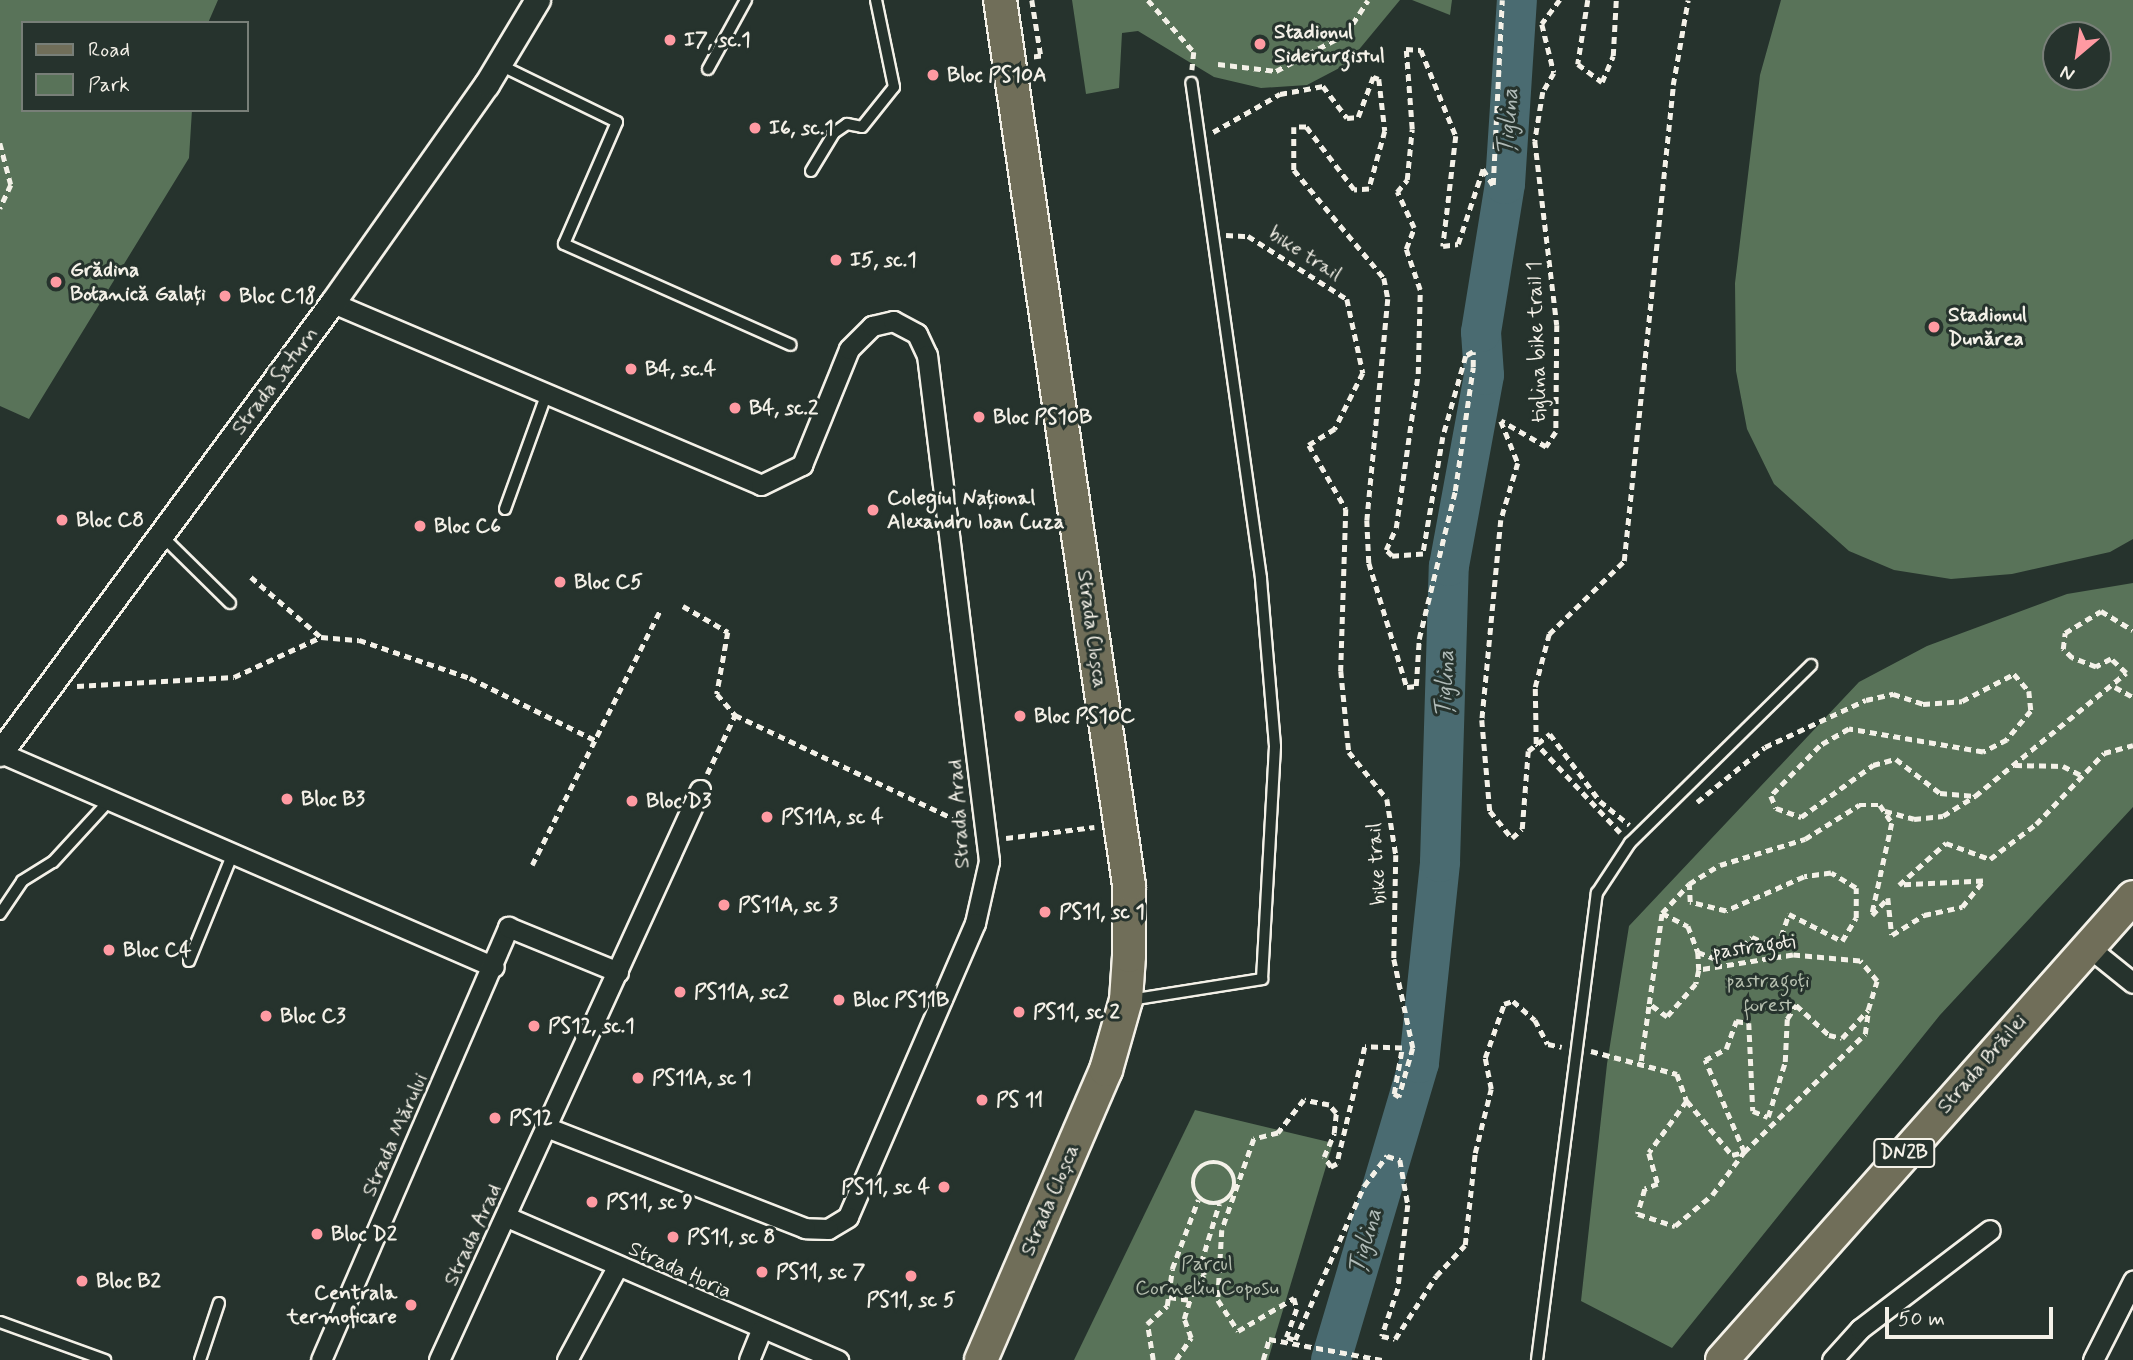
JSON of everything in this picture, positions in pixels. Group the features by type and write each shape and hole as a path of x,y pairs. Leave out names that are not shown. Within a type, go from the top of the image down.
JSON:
{"main road":[{"name":"Strada Cloșca","path":"981,1360 1106,1070 1126,1000 1129,885 1000,0"},
{"name":"Strada Brăilei","path":"1723,1360 2086,945 2133,897"}],"street":[{"name":"Strada Saturn","path":"0,754 333,303 500,65 538,0"},
{"path":"333,303 545,396"},
{"name":"Strada Arad","path":"545,396 761,485 802,466 849,349 872,326 893,321 917,334 927,355 989,861 975,923 848,1217 828,1228 805,1228 548,1128"},
{"path":"0,754 494,967"},
{"name":"Strada Arad","path":"439,1360 548,1128 700,790"},
{"name":"Strada Mărului","path":"321,1360 494,967 508,927 618,972"},
{"path":"2086,945 2133,983"},
{"name":"Strada Horia","path":"507,1217 761,1330 838,1360"},
{"path":"1832,1360 1860,1329 1990,1230"},
{"path":"567,1360 617,1267"},
{"path":"2093,1360 2133,1281"},
{"path":"749,1360 761,1330"}],"lane":[{"path":"708,69 746,0"},
{"path":"811,171 834,133 847,124 862,127 894,87 876,0"},
{"path":"500,65 617,122 564,244 791,345"},
{"path":"1126,1000 1262,979 1275,746 1261,578 1191,83"},
{"path":"505,509 545,396"},
{"path":"161,535 230,603"},
{"path":"1537,1360 1597,893 1630,843 1811,665"},
{"path":"0,914 22,881 53,862 108,802"},
{"path":"189,961 233,853"},
{"path":"200,1360 219,1303"},
{"path":"0,1322 105,1360"}],"path":[{"path":"1149,0 1194,52 1191,83"},
{"path":"1218,64 1276,71 1346,34 1368,0"},
{"name":"bike trail","path":"1212,146 1210,133 1280,94 1323,86 1347,118 1358,117 1373,77 1379,79 1385,131 1369,189 1354,190 1306,127 1294,127 1294,170 1384,278 1388,299 1367,520 1369,563 1408,687 1416,686 1419,639 1455,491 1473,352 1466,356 1443,437 1423,554 1392,556 1386,550 1396,528 1418,362 1420,290 1406,249 1414,228 1397,192 1407,180 1412,129 1406,49 1421,50 1456,136 1443,246 1458,243 1483,169 1493,185 1502,0"},
{"name":"tiglina bike trail 1","path":"1536,744 1528,751 1522,829 1512,838 1490,811 1482,720 1486,648 1501,520 1518,463 1501,421 1546,447 1556,432 1557,325 1535,141 1544,92 1554,73 1542,24 1560,0"},
{"path":"1588,0 1578,64 1602,82 1613,56 1616,0"},
{"path":"1630,843 1536,744 1535,687 1549,634 1624,561 1671,99 1688,0"},
{"path":"0,143 10,185 0,209"},
{"name":"bike trail","path":"1224,223 1226,235 1248,236 1347,299 1363,373 1335,429 1309,445 1346,509 1341,671 1349,752 1387,799 1396,855 1394,959 1413,1048 1399,1097 1394,1094 1402,1048 1365,1047 1331,1167 1324,1157 1336,1113 1329,1105 1304,1100 1278,1133 1254,1139 1222,1230 1218,1300 1238,1331 1294,1298 1297,1309 1287,1337 1294,1340 1364,1186 1387,1156 1400,1160 1408,1205 1386,1341 1395,1339 1436,1276 1465,1245 1475,1153 1491,1089 1485,1058 1504,1004 1513,1001 1535,1020 1548,1044 1577,1049"},
{"path":"251,577 321,637 397,649 594,740"},
{"path":"683,606 728,632 717,694 735,715 987,835 1020,841 1120,821"},
{"path":"532,865 660,610"},
{"path":"1641,1061 1662,914 1689,884 1720,865 1805,839 1859,805 1914,819 1943,816 1975,796 2115,687 2126,673 2111,659 2096,667 2072,659 2063,649 2065,633 2102,611 2133,630"},
{"path":"47,690 234,677 321,637"},
{"path":"1692,807 1765,747 1866,700 1893,694 1923,704 1962,701 2014,674 2029,691 2031,711 1995,746 1955,750 1915,738 1900,741 1883,730 1849,729 1820,746 1771,796 1776,808 1801,817 1873,765 1896,760 1940,793 1975,796"},
{"path":"2115,687 2133,697"},
{"path":"700,790 735,715"},
{"path":"1536,744 1550,734 1600,801 1640,833"},
{"path":"1884,811 1892,823 1872,915 1888,898 1892,935 1924,915 1962,907 1983,881 1899,885 1946,843 1990,859 2036,824 2104,753 2133,745"},
{"path":"2015,765 2063,766 2081,775"},
{"name":"pastragoti","path":"1662,914 1688,926 1698,952 1734,955 1752,937 1777,948 1789,914 1808,918 1842,941 1856,918 1856,888 1831,873 1804,877 1726,911 1690,902 1689,884"},
{"path":"1698,952 1699,970"},
{"name":"pastragoti","path":"1649,1004 1667,1017 1696,984 1699,970 1793,955 1860,961 1877,981 1868,1010"},
{"path":"1744,1152 1705,1060 1726,1049 1736,1021 1749,1023 1753,1111 1768,1117 1786,1062 1787,1019 1796,1005 1829,1035 1842,1038 1868,1010"},
{"path":"1687,1101 1649,1153 1658,1184 1645,1189 1638,1214 1675,1226 1712,1195 1744,1152 1865,1034 1868,1010"},
{"path":"1577,1049 1641,1061 1676,1074 1687,1101 1732,1155 1744,1152"},
{"path":"1153,1360 1147,1324 1169,1297 1172,1269 1198,1200 1194,1188 1202,1166 1225,1162 1235,1182 1219,1204 1201,1263 1204,1275 1190,1300 1184,1319 1191,1338 1176,1360"},
{"path":"1198,1200 1219,1204"},
{"path":"1169,1297 1190,1300"},
{"path":"1263,1360 1269,1339 1382,1360"}],"green space":[{"name":"Grădina Botanică Galați","path":"0,0 218,0 209,21 21,21 21,112 192,112 189,158 29,419 0,406"},
{"name":"Stadionul Siderurgistul","path":"1072,0 1400,0 1347,64 1307,85 1261,88 1214,77 1138,31 1122,33 1119,88 1086,94"},
{"name":"Stadionul Siderurgistul","path":"1412,0 1452,0 1450,15"},
{"name":"Stadionul Dunărea","path":"1781,0 2133,0 2133,539 2110,552 2012,574 1951,579 1894,570 1849,551 1774,484 1747,429 1736,371 1735,283 1760,75"},
{"name":"pastragoți forest","path":"2133,583 2133,807 1940,1015 1672,1348 1581,1301 1607,1064 1629,926 1859,682 1927,646 2067,594"},
{"name":"Parcul Corneliu Coposu","path":"1195,1110 1333,1143 1268,1360 1074,1360"}],"waterway":[{"name":"Țiglina","path":"1331,1360 1419,1063 1440,862 1449,566 1484,375 1481,332 1505,184 1517,0"}],"place":[{"name":"I7, sc.1","path":"670,40"},
{"name":"Stadionul Siderurgistul","path":"1260,44"},
{"name":"Bloc PS10A","path":"933,75"},
{"name":"I6, sc.1","path":"755,128"},
{"name":"I5, sc.1","path":"836,260"},
{"name":"Grădina Botanică Galați","path":"56,282"},
{"name":"Bloc C18","path":"225,296"},
{"name":"Stadionul Dunărea","path":"1934,327"},
{"name":"B4, sc.4","path":"631,369"},
{"name":"B4, sc.2","path":"735,408"},
{"name":"Bloc PS10B","path":"979,417"},
{"name":"Colegiul Național Alexandru Ioan Cuza","path":"873,510"},
{"name":"Bloc C8","path":"62,520"},
{"name":"Bloc C6","path":"420,526"},
{"name":"Bloc C5","path":"560,582"},
{"name":"Bloc PS10C","path":"1020,716"},
{"name":"Bloc B3","path":"287,799"},
{"name":"Bloc D3","path":"632,801"},
{"name":"PS11A, sc 4","path":"767,817"},
{"name":"PS11A, sc 3","path":"724,905"},
{"name":"PS11, sc 1","path":"1045,912"},
{"name":"Bloc C4","path":"109,950"},
{"name":"PS11A, sc2","path":"680,992"},
{"name":"Bloc PS11B","path":"839,1000"},
{"name":"PS11, sc 2","path":"1019,1012"},
{"name":"Bloc C3","path":"266,1016"},
{"name":"PS12, sc.1","path":"534,1026"},
{"name":"PS11A, sc 1","path":"638,1078"},
{"name":"PS 11","path":"982,1100"},
{"name":"PS12","path":"495,1118"},
{"name":"PS11, sc 4","path":"944,1187"},
{"name":"PS11, sc 9","path":"592,1202"},
{"name":"Bloc D2","path":"317,1234"},
{"name":"PS11, sc 8","path":"673,1237"},
{"name":"PS11, sc 7","path":"762,1272"},
{"name":"PS11, sc 5","path":"911,1276"},
{"name":"Bloc B2","path":"82,1281"},
{"name":"Centrala termoficare","path":"411,1305"}]}
